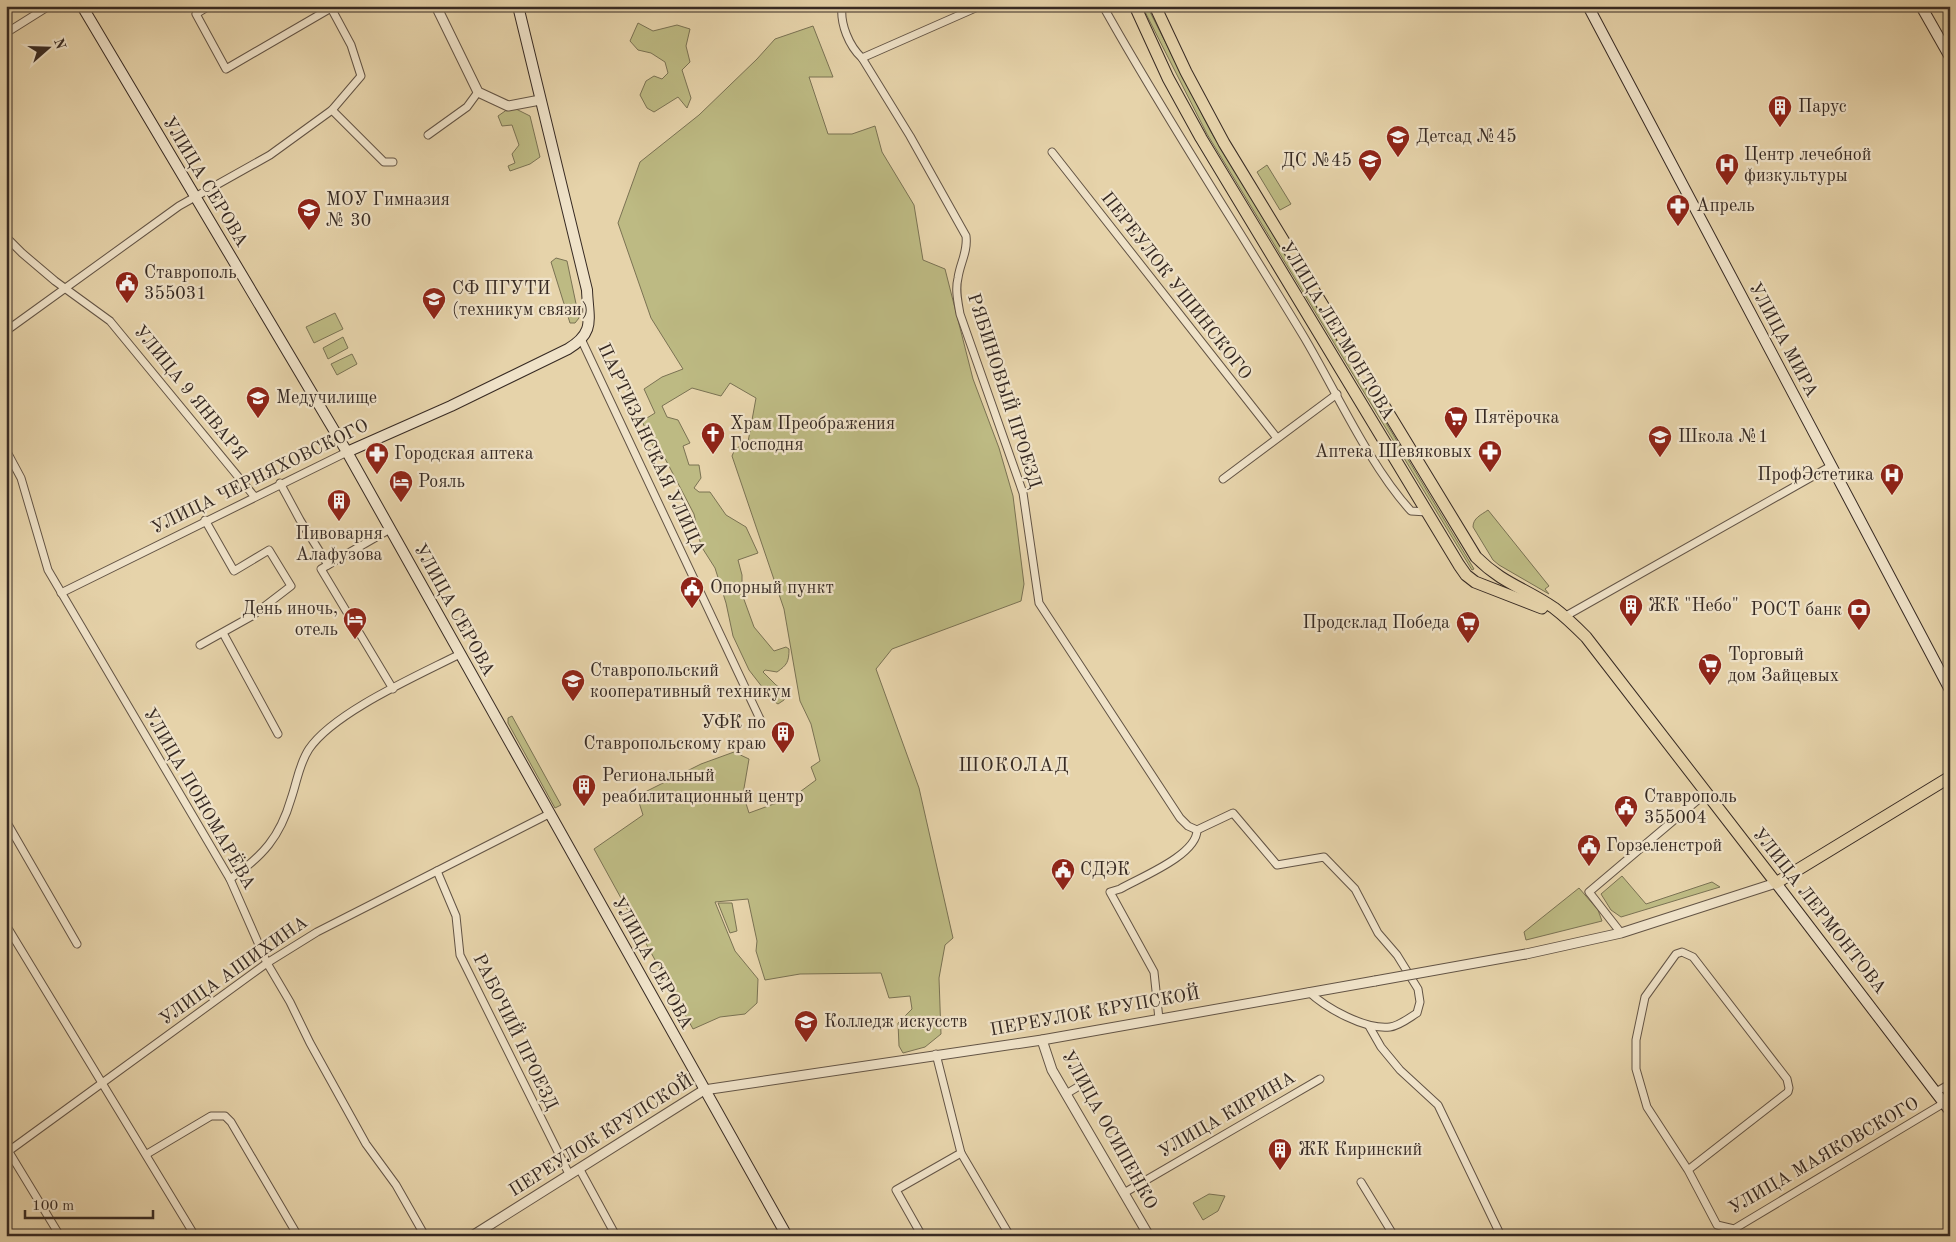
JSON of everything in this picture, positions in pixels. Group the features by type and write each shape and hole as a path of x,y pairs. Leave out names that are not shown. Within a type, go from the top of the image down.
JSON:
{"main road":[{"name":"УЛИЦА СЕРОВА","path":"82,6 347,452 787,1236"},
{"name":"ПАРТИЗАНСКАЯ УЛИЦА","path":"518,6 587,290 589,326 582,341"},
{"name":"УЛИЦА ЛЕРМОНТОВА","path":"1135,6 1168,78 1201,138 1466,575 1475,582 1564,617"},
{"name":"УЛИЦА ЛЕРМОНТОВА","path":"1155,6 1186,72 1229,150 1476,556 1490,571 1506,582 1554,608 1593,645 1947,1107"},
{"name":"УЛИЦА МИРА","path":"1588,6 1950,690"},
{"path":"1921,6 1950,58"},
{"name":"УЛИЦА ЧЕРНЯХОВСКОГО","path":"347,452 473,396 582,341"},
{"path":"1459,565 1471,574 1475,574 1478,569 1476,556"},
{"path":"1776,883 1816,861 1950,777"}],"street":[{"path":"6,33 49,6"},
{"path":"6,331 179,206 270,155 332,110 361,76 351,45 331,7 226,69 196,14 209,6"},
{"path":"436,6 478,92 508,106 540,100"},
{"name":"РЯБИНОВЫЙ ПРОЕЗД","path":"842,6 841,15 853,49 862,58 910,136 966,236 968,246 958,277 956,291 960,314 1023,493 1039,602 1180,818 1188,826 1197,830"},
{"path":"862,58 980,6"},
{"path":"1103,6 1148,88 1303,336 1403,502 1411,511 1427,512"},
{"path":"428,135 467,106 478,92"},
{"path":"332,110 374,155 384,162 393,162"},
{"name":"ПЕРЕУЛОК УШИНСКОГО","path":"1052,152 1277,438"},
{"name":"УЛИЦА 9 ЯНВАРЯ","path":"6,237 22,253 110,320 254,496"},
{"name":"ПАРТИЗАНСКАЯ УЛИЦА","path":"582,341 760,719"},
{"path":"1222,479 1337,394"},
{"name":"УЛИЦА ПОНОМАРЁВА","path":"6,450 21,478 48,570 230,878 266,963 290,1002 310,1043 359,1131 396,1185 425,1236"},
{"name":"УЛИЦА ЧЕРНЯХОВСКОГО","path":"61,593 280,483 347,452"},
{"path":"1564,617 1831,466"},
{"path":"280,483 328,565"},
{"path":"200,644 252,616 292,586 269,550 234,571 205,520"},
{"path":"390,529 321,569 393,689"},
{"path":"223,633 278,734"},
{"path":"230,878 257,859 284,823 300,769 309,749 328,726 460,654"},
{"path":"1706,793 1589,892 1621,933 1776,883"},
{"path":"1159,1019 1154,972 1110,892 1120,889 1189,849 1197,838 1197,830 1233,813 1277,865 1324,857 1355,889 1378,933 1397,956 1418,989 1420,1002 1417,1012 1390,1027 1369,1026 1321,1004 1309,992"},
{"name":"УЛИЦА АШИХИНА","path":"7,1150 103,1083 266,963 317,932 549,814"},
{"path":"6,821 77,944"},
{"name":"РАБОЧИЙ ПРОЕЗД","path":"437,871 456,916 460,955 569,1174"},
{"path":"6,925 195,1236"},
{"name":"ПЕРЕУЛОК КРУПСКОЙ","path":"472,1236 704,1090 936,1054 1042,1040 1526,954 1621,933"},
{"path":"1682,952 1694,957 1787,1079 1789,1088 1781,1098 1688,1170 1647,1107 1636,1069 1636,1040 1645,997 1676,954 1682,952"},
{"path":"1369,1026 1381,1047 1400,1070 1438,1105 1501,1236"},
{"name":"УЛИЦА ОСИПЕНКО","path":"1042,1040 1052,1070 1149,1236"},
{"path":"936,1054 961,1153 1010,1236"},
{"name":"УЛИЦА КИРИНА","path":"1124,1193 1320,1079"},
{"name":"УЛИЦА МАЯКОВСКОГО","path":"1936,1092 1950,1084"},
{"path":"1066,1094 1081,1085"},
{"name":"УЛИЦА МАЯКОВСКОГО","path":"1688,1170 1717,1225 1734,1229 1947,1107"},
{"path":"146,1154 211,1116 225,1116 231,1122 298,1236"},
{"path":"7,1150 60,1236"},
{"path":"922,1236 896,1190 961,1153"},
{"path":"579,1168 616,1236"},
{"path":"1361,1182 1394,1236"}],"shaded area":[{"path":"1142,6 1147,6 1211,132 1474,569 1472,570 1207,134"},
{"path":"638,23 653,31 677,25 690,29 686,46 690,62 682,70 691,98 687,108 678,97 654,112 647,108 640,95 646,81 654,76 662,79 668,73 665,62 651,53 638,50 630,41"},
{"path":"813,26 833,77 809,77 828,134 852,134 875,126 882,152 914,205 923,260 945,269 973,379 999,448 1013,496 1024,584 1021,601 892,649 876,669 919,788 953,938 945,945 939,978 941,1034 925,1047 903,1053 899,1046 898,1023 912,1009 910,996 889,998 881,973 800,974 765,980 756,951 757,941 748,899 715,902 735,951 758,979 757,1003 745,1014 720,1017 693,1029 594,849 643,815 637,796 701,764 734,752 749,759 743,794 749,813 793,797 816,780 811,767 820,761 811,724 800,701 784,609 732,456 735,449 748,442 756,398 730,383 721,396 692,388 662,406 667,417 678,420 690,443 683,446 689,465 699,465 701,478 694,488 699,492 710,492 726,515 746,527 758,553 738,560 742,575 742,594 754,627 774,651 786,647 789,649 787,663 783,667 777,672 765,670 763,672 776,685 787,692 784,700 778,704 773,701 749,670 733,636 726,603 715,568 701,546 694,514 659,447 654,449 642,421 655,413 644,389 662,377 683,369 651,318 618,223 640,162 699,115 775,39"},
{"path":"508,109 516,109 530,116 540,157 530,164 510,171 508,166 515,163 512,154 519,145 512,125 502,126 498,116"},
{"path":"1267,165 1291,204 1280,210 1257,172"},
{"path":"556,258 567,261 579,318 575,323 570,323 551,262"},
{"path":"335,313 343,329 314,343 306,327"},
{"path":"343,337 348,348 328,359 323,348"},
{"path":"352,354 357,364 337,375 331,364"},
{"path":"1488,510 1549,586 1545,589 1549,594 1493,560 1473,527 1476,519"},
{"path":"512,716 561,805 555,808 508,723 508,718"},
{"path":"1622,876 1646,904 1712,882 1720,887 1621,917 1611,910 1601,894"},
{"path":"1579,888 1598,910 1602,921 1526,940 1524,932"},
{"path":"718,903 732,903 737,931 730,933"},
{"path":"1209,1194 1225,1196 1218,1211 1203,1220 1193,1203"}],"place":[{"name":"Парус","path":"1780,128"},
{"name":"Детсад №45","path":"1398,158"},
{"name":"ДС №45","path":"1370,182"},
{"name":"Центр лечебной физкультуры","path":"1727,186"},
{"name":"Апрель","path":"1678,227"},
{"name":"МОУ Гимназия № 30","path":"309,231"},
{"name":"Ставрополь 355031","path":"127,304"},
{"name":"СФ ПГУТИ (техникум связи)","path":"434,320"},
{"name":"Медучилище","path":"258,419"},
{"name":"Пятёрочка","path":"1456,439"},
{"name":"Храм Преображения Господня","path":"713,455"},
{"name":"Школа №1","path":"1660,458"},
{"name":"Аптека Шевяковых","path":"1490,473"},
{"name":"Городская аптека","path":"377,475"},
{"name":"ПрофЭстетика","path":"1892,496"},
{"name":"Рояль","path":"401,503"},
{"name":"Пивоварня Алафузова","path":"339,522"},
{"name":"Опорный пункт","path":"692,609"},
{"name":"ЖК \"Небо\"","path":"1631,627"},
{"name":"РОСТ банк","path":"1859,631"},
{"name":"День иночь, отель","path":"355,640"},
{"name":"Продсклад Победа","path":"1468,644"},
{"name":"Торговый дом Зайцевых","path":"1710,686"},
{"name":"Ставропольский кооперативный техникум","path":"573,702"},
{"name":"УФК по Ставропольскому краю","path":"783,754"},
{"name":"Региональный реабилитационный центр","path":"584,807"},
{"name":"Ставрополь 355004","path":"1626,828"},
{"name":"Горзеленстрой","path":"1589,867"},
{"name":"СДЭК","path":"1063,891"},
{"name":"Колледж искусств","path":"806,1043"},
{"name":"ЖК Киринский","path":"1280,1171"}],"district":[{"name":"ШОКОЛАД","path":"1014,766"}]}
